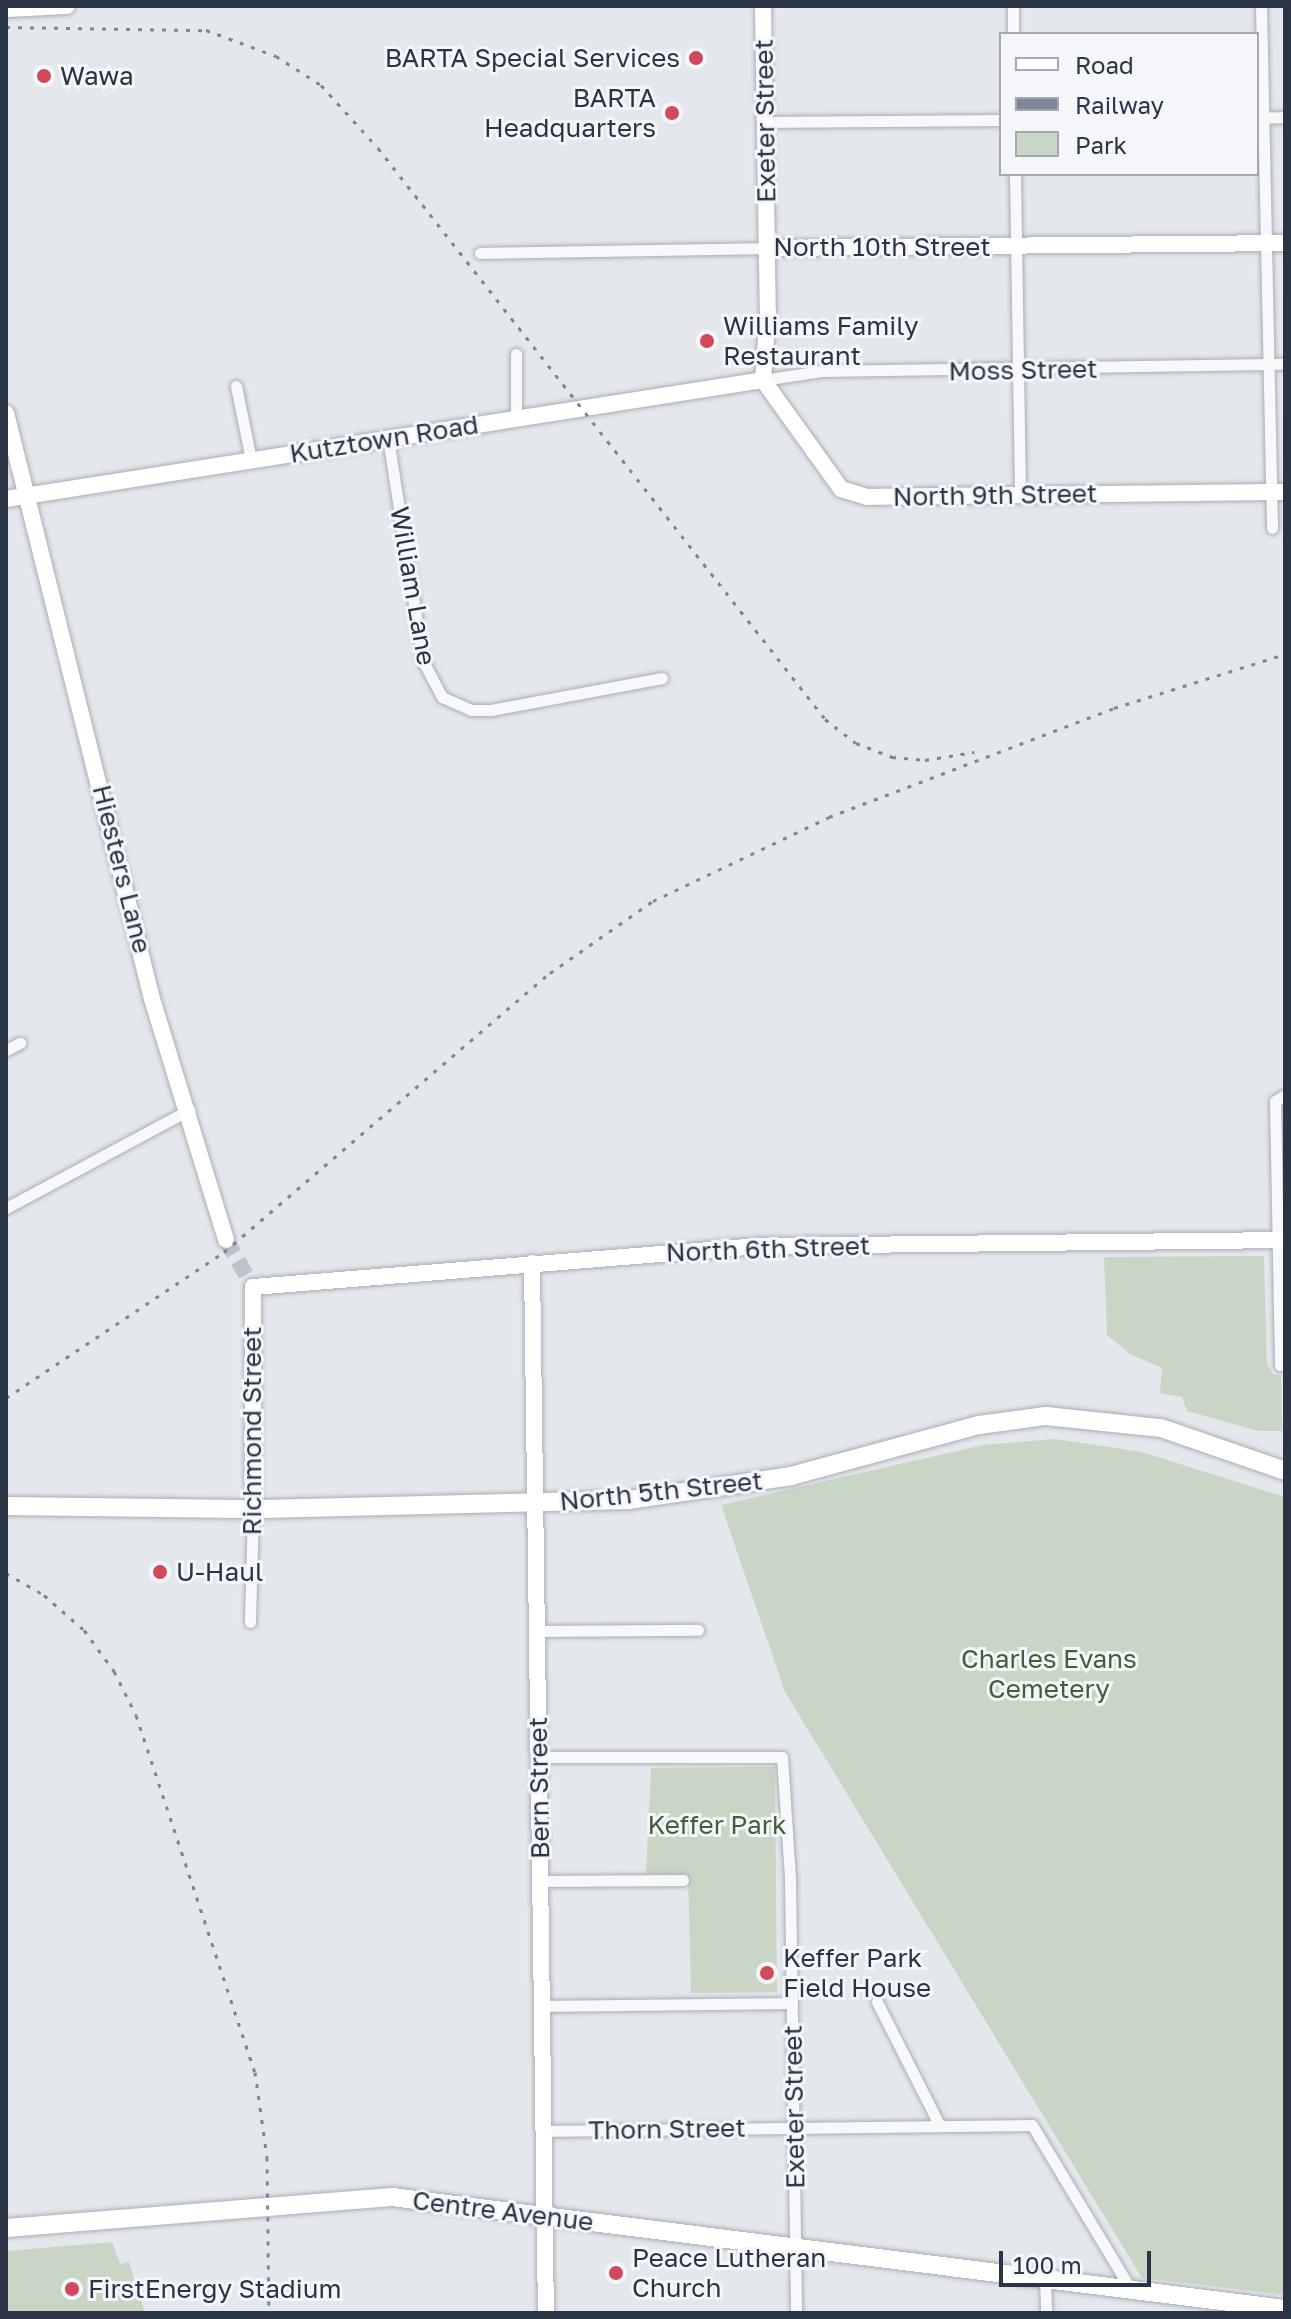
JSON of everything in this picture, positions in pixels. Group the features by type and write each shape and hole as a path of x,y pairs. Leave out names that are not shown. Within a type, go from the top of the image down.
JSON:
{"main road":[{"name":"North 5th Street","path":"14,1506 253,1509 629,1500 743,1485 969,1427 1046,1416 1161,1428 1285,1471"},
{"name":"Centre Avenue","path":"6,2228 372,2196 1285,2309"}],"street":[{"path":"6,9 67,6"},
{"name":"Exeter Street","path":"763,6 768,248 763,380"},
{"path":"1013,6 1013,32"},
{"path":"1261,6 1260,118 1266,365 1277,492 1272,528"},
{"path":"1260,118 1285,117"},
{"path":"765,122 999,120"},
{"path":"1015,176 1020,495"},
{"name":"North 10th Street","path":"480,253 1285,243"},
{"path":"516,354 516,417"},
{"name":"Moss Street","path":"763,380 821,371 1285,364"},
{"name":"Kutztown Road","path":"6,499 763,380"},
{"name":"North 9th Street","path":"763,380 769,396 846,493 1020,495 1277,492"},
{"path":"236,386 251,460"},
{"name":"Hiesters Lane","path":"6,413 152,999 189,1110 226,1240"},
{"name":"William Lane","path":"388,438 423,661 442,697 471,710 491,710 662,678"},
{"path":"6,1050 20,1043"},
{"path":"1280,1098 1282,1365"},
{"path":"6,1208 189,1110"},
{"name":"North 6th Street","path":"253,1287 763,1245 1281,1240"},
{"name":"Bern Street","path":"532,1263 546,2313"},
{"name":"Richmond Street","path":"250,1622 253,1287"},
{"path":"537,1631 698,1630"},
{"name":"Exeter Street","path":"539,1757 782,1757 792,2003 796,2313"},
{"path":"541,1881 683,1880"},
{"path":"877,2002 940,2126"},
{"path":"542,2006 792,2003"},
{"name":"Thorn Street","path":"543,2131 1032,2125 1131,2290"},
{"path":"1045,2279 1046,2313"}],"green space":[{"path":"1264,1256 1267,1364 1273,1374 1281,1375 1282,1431 1258,1431 1187,1411 1182,1397 1160,1393 1162,1368 1130,1354 1107,1335 1104,1257"},
{"name":"Charles Evans Cemetery","path":"1055,1439 1142,1452 1285,1497 1285,2295 1142,2278 785,1692 721,1505 983,1445"},
{"name":"Keffer Park","path":"775,1767 777,1992 691,1993 688,1874 646,1874 651,1768"},
{"name":"FirstEnergy Stadium","path":"112,2242 120,2264 129,2262 145,2313 6,2313 6,2251"}],"tunnel":[{"path":"226,1240 253,1287"}],"railway":[{"path":"6,27 206,30 276,56 321,85 378,148 825,719 856,743 892,757 925,760 974,752"},
{"path":"6,1398 224,1252 550,973 653,901 829,817 1114,708 1285,654"},
{"path":"6,1573 44,1595 84,1630 114,1671 136,1715 255,2072 267,2157 269,2313"}],"place":[{"name":"BARTA Special Services","path":"696,58"},
{"name":"Wawa","path":"44,76"},
{"name":"BARTA Headquarters","path":"672,113"},
{"name":"Williams Family Restaurant","path":"707,341"},
{"name":"U-Haul","path":"160,1572"},
{"name":"Keffer Park Field House","path":"767,1973"},
{"name":"Peace Lutheran Church","path":"616,2273"},
{"name":"FirstEnergy Stadium","path":"72,2289"}]}
